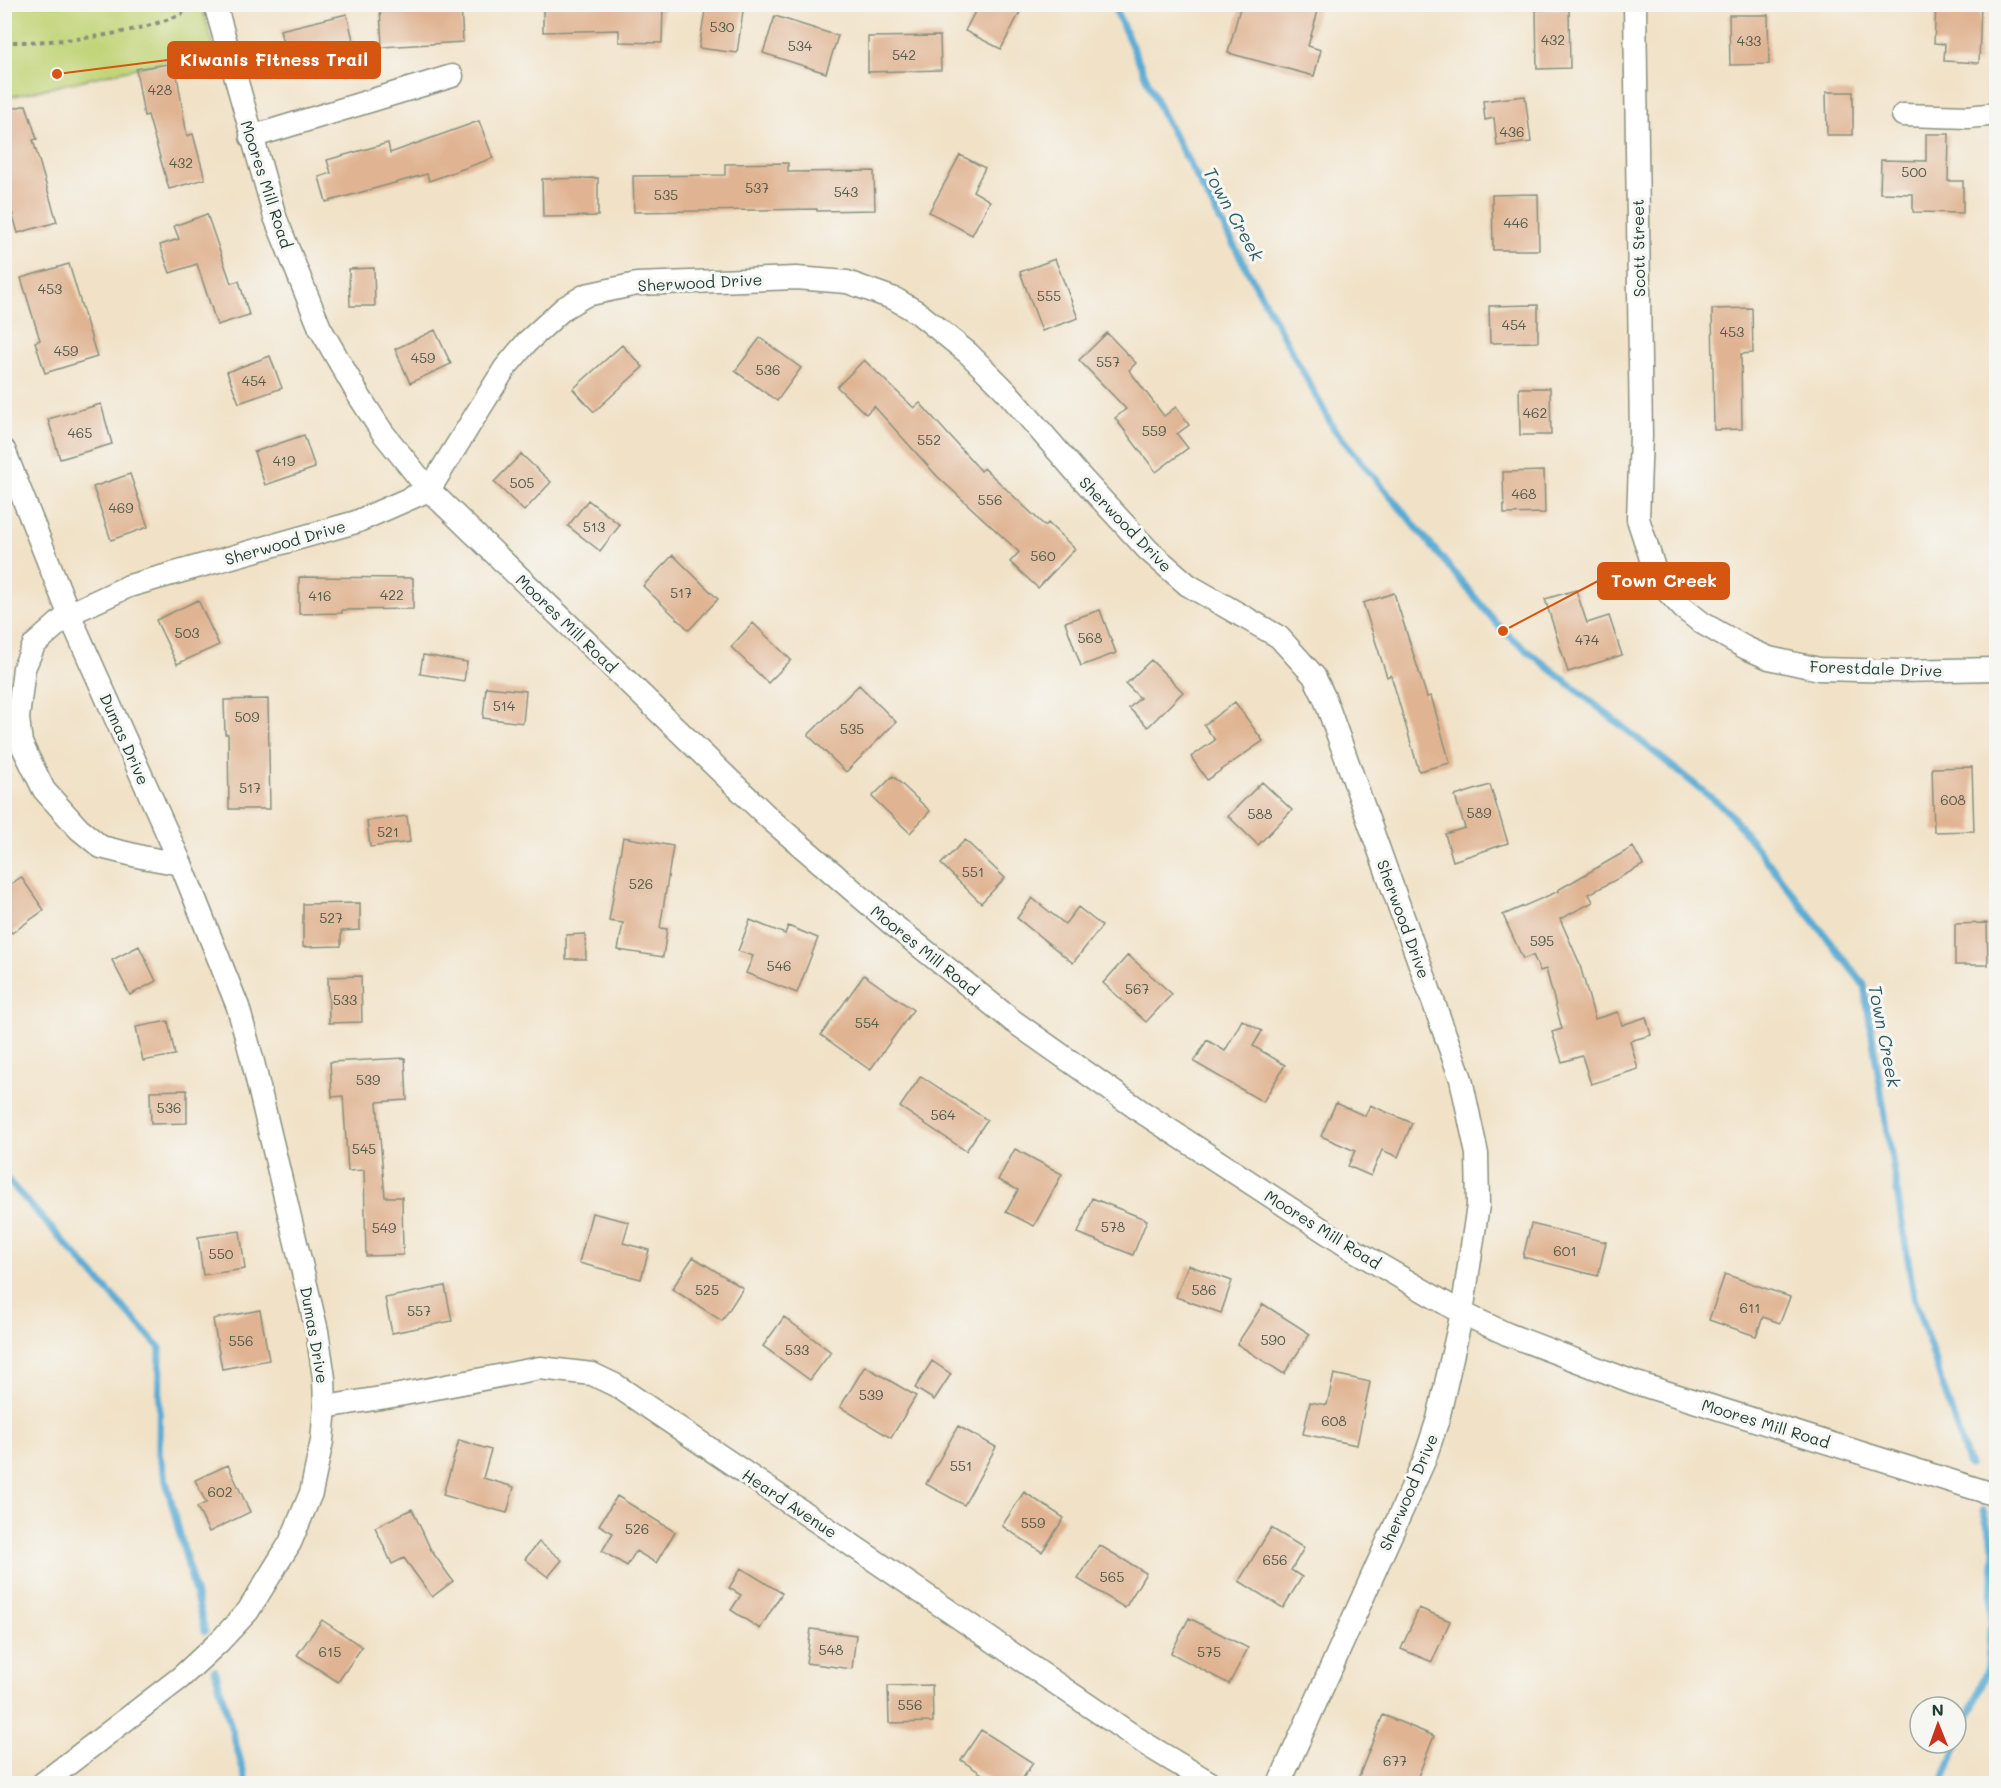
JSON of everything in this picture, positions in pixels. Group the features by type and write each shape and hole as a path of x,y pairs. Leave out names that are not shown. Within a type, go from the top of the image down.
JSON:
{"street":[{"name":"Moores Mill Road","path":"215,4 275,218 320,328 382,433 429,490 770,819 892,924 1013,1021 1142,1112 1353,1249 1462,1313 1507,1334 1633,1382 1996,1494"},
{"name":"Scott Street","path":"1635,4 1641,436 1638,492"},
{"path":"251,137 452,76"},
{"path":"1903,115 1969,117 1996,114"},
{"name":"Sherwood Drive","path":"69,614 129,586 356,522 429,490 505,368 527,342 557,315 586,295 637,284 796,278 846,282 895,299 917,312 968,353 1006,391 1148,550 1188,585 1279,637 1314,676 1325,699 1461,1079 1477,1154 1478,1205 1462,1313 1438,1419 1424,1461 1279,1784"},
{"name":"Dumas Drive","path":"4,450 69,614 181,864 238,1007 317,1331 324,1378 325,1407 322,1441 311,1493 290,1543 248,1611 180,1678 42,1784"},
{"name":"Forestdale Drive","path":"1638,492 1638,519 1654,571 1667,591 1702,623 1746,648 1769,658 1819,669 1898,671 1996,669"},
{"path":"69,614 34,645 24,668 18,718 21,743 44,790 79,829 101,847 181,864"},
{"name":"Heard Avenue","path":"325,1407 540,1368 592,1374 617,1386 1137,1738 1212,1784"}],"path":[{"path":"4,42 68,40 160,23 182,14 186,4"}],"green space":[{"path":"4,5 201,5 215,50 5,98"}],"building":[{"path":"461,4 463,42 382,47 380,8"},
{"path":"543,4 663,4 662,43 619,42 619,30 543,32"},
{"path":"706,4 744,4 737,53 699,48"},
{"path":"979,4 1024,4 1001,49 965,31"},
{"path":"1241,4 1320,4 1308,46 1321,50 1314,76 1228,53"},
{"path":"1936,4 1981,4 1979,63 1944,61 1945,44 1934,43"},
{"path":"1569,9 1570,68 1537,69 1536,10"},
{"path":"347,14 357,57 290,73 280,30"},
{"path":"1729,15 1768,15 1769,64 1730,65"},
{"path":"775,16 838,36 826,73 763,53"},
{"path":"940,36 941,70 868,72 868,37"},
{"path":"175,63 187,136 193,134 205,179 169,189 148,115 144,116 136,69"},
{"path":"1826,92 1853,92 1853,135 1827,135"},
{"path":"1525,96 1531,142 1497,146 1494,118 1485,120 1483,101"},
{"path":"26,105 37,139 33,140 57,222 18,233 4,184 4,111"},
{"path":"479,121 493,158 429,181 427,174 326,202 319,177 331,173 327,160 388,143 390,153"},
{"path":"1926,134 1949,134 1948,181 1963,181 1963,213 1913,212 1913,194 1880,193 1881,160 1926,161"},
{"path":"960,155 985,168 973,191 990,201 972,235 929,212"},
{"path":"788,163 788,172 874,171 875,210 634,212 633,176 725,175 725,164"},
{"path":"598,178 598,216 543,217 542,179"},
{"path":"1538,194 1539,250 1493,250 1492,195"},
{"path":"207,214 231,283 239,281 249,315 217,325 197,264 170,273 160,245 179,239 174,226"},
{"path":"1055,259 1078,318 1042,331 1020,272"},
{"path":"69,264 97,357 45,373 35,342 40,340 21,278"},
{"path":"374,268 375,306 350,306 349,269"},
{"path":"1538,305 1538,342 1490,343 1489,306"},
{"path":"1752,308 1753,353 1741,354 1742,429 1714,430 1712,309"},
{"path":"435,330 451,364 410,383 395,349"},
{"path":"1107,333 1136,363 1129,370 1164,416 1176,407 1189,425 1177,434 1188,448 1156,472 1115,418 1126,409 1079,360"},
{"path":"760,338 801,368 777,401 735,371"},
{"path":"622,345 643,367 594,412 573,389"},
{"path":"270,356 282,388 239,403 227,372"},
{"path":"864,360 914,408 920,403 981,471 984,468 1045,526 1048,523 1075,549 1038,588 1010,562 1019,552 937,476 874,406 866,414 837,387"},
{"path":"1519,388 1550,388 1551,435 1520,435"},
{"path":"101,404 112,444 60,459 48,419"},
{"path":"304,435 315,468 265,485 254,452"},
{"path":"521,454 551,482 524,511 494,482"},
{"path":"1544,471 1545,513 1504,514 1503,472"},
{"path":"130,474 148,527 111,540 93,487"},
{"path":"588,500 620,525 600,551 568,526"},
{"path":"673,555 718,599 689,630 643,586"},
{"path":"299,577 413,578 413,609 342,610 342,613 299,614"},
{"path":"1576,590 1587,623 1609,616 1622,655 1568,672 1545,599"},
{"path":"1394,593 1427,697 1431,696 1450,763 1419,771 1391,675 1387,677 1363,603"},
{"path":"198,600 219,645 177,664 156,620"},
{"path":"1100,610 1116,653 1081,666 1065,622"},
{"path":"753,623 791,660 768,683 731,647"},
{"path":"423,655 467,662 464,681 420,674"},
{"path":"1151,660 1183,692 1148,727 1129,708 1140,698 1126,684"},
{"path":"859,685 896,722 846,772 808,735"},
{"path":"486,687 526,691 523,723 483,718"},
{"path":"268,699 270,809 229,809 228,734 225,734 224,700"},
{"path":"1235,702 1263,741 1207,780 1191,757 1215,740 1204,725"},
{"path":"1972,767 1974,831 1934,832 1932,768"},
{"path":"893,776 930,811 910,833 872,797"},
{"path":"1262,782 1292,810 1258,845 1228,816"},
{"path":"1490,785 1508,843 1453,861 1445,834 1465,828 1455,796"},
{"path":"407,816 410,842 370,847 367,821"},
{"path":"623,837 673,846 660,928 667,929 663,957 618,950 623,923 609,921"},
{"path":"965,840 1005,878 981,903 941,864"},
{"path":"1633,847 1643,865 1589,894 1593,902 1560,919 1579,962 1595,1019 1618,1012 1622,1025 1646,1017 1651,1035 1630,1041 1638,1069 1591,1084 1582,1056 1562,1062 1552,1032 1562,1029 1546,969 1540,971 1533,955 1523,959 1503,915 1559,891"},
{"path":"21,877 44,910 12,933 4,923 4,889"},
{"path":"1032,898 1065,924 1078,907 1102,926 1073,963 1017,918"},
{"path":"360,903 360,930 341,931 341,946 303,947 303,904"},
{"path":"750,920 785,934 788,926 818,938 797,993 746,973 753,956 738,951"},
{"path":"1987,923 1988,965 1955,965 1955,924"},
{"path":"585,934 586,959 566,959 566,935"},
{"path":"139,946 156,981 130,995 112,960"},
{"path":"1128,955 1172,994 1146,1022 1103,983"},
{"path":"864,975 913,1010 870,1070 821,1035"},
{"path":"361,976 362,1022 329,1023 328,977"},
{"path":"1242,1020 1262,1031 1253,1046 1285,1065 1263,1102 1194,1062 1207,1040 1225,1051"},
{"path":"168,1021 175,1055 143,1061 136,1027"},
{"path":"405,1058 407,1100 377,1102 385,1197 402,1197 403,1255 366,1256 364,1170 348,1171 343,1096 332,1097 330,1062"},
{"path":"921,1076 987,1120 966,1151 900,1107"},
{"path":"187,1090 187,1123 151,1124 150,1091"},
{"path":"1336,1103 1365,1116 1370,1105 1412,1123 1398,1157 1382,1150 1371,1176 1348,1166 1355,1151 1321,1136"},
{"path":"1015,1149 1062,1174 1034,1226 1006,1212 1018,1190 998,1180"},
{"path":"1092,1198 1147,1220 1133,1255 1078,1233"},
{"path":"592,1213 629,1222 623,1243 649,1250 641,1279 579,1263"},
{"path":"1531,1224 1606,1242 1598,1276 1523,1257"},
{"path":"240,1231 245,1269 203,1275 198,1237"},
{"path":"693,1257 743,1288 722,1321 672,1289"},
{"path":"1188,1265 1232,1281 1221,1313 1176,1297"},
{"path":"1725,1274 1790,1297 1780,1323 1763,1317 1756,1336 1709,1320"},
{"path":"445,1286 452,1321 392,1333 385,1298"},
{"path":"1263,1304 1310,1334 1284,1374 1237,1344"},
{"path":"260,1310 269,1360 222,1369 213,1319"},
{"path":"784,1317 831,1352 810,1380 763,1346"},
{"path":"932,1361 951,1374 934,1400 915,1388"},
{"path":"865,1366 916,1396 891,1438 840,1407"},
{"path":"1334,1374 1370,1382 1357,1445 1303,1434 1310,1402 1327,1405"},
{"path":"958,1426 996,1447 964,1505 926,1484"},
{"path":"459,1440 491,1450 483,1478 514,1487 507,1513 443,1495"},
{"path":"228,1465 250,1512 209,1532 197,1507 206,1503 195,1480"},
{"path":"1024,1492 1064,1518 1042,1552 1002,1526"},
{"path":"617,1496 675,1532 656,1563 636,1551 627,1566 602,1551 613,1533 599,1525"},
{"path":"412,1509 431,1550 453,1581 432,1597 404,1558 392,1564 375,1527"},
{"path":"1271,1528 1304,1548 1291,1570 1302,1577 1283,1608 1239,1581"},
{"path":"539,1542 562,1560 548,1577 525,1559"},
{"path":"1099,1545 1146,1573 1125,1608 1078,1579"},
{"path":"741,1568 782,1593 760,1629 731,1610 741,1595 729,1588"},
{"path":"1419,1608 1450,1621 1432,1662 1401,1649"},
{"path":"1189,1618 1248,1648 1229,1684 1171,1653"},
{"path":"322,1620 362,1647 338,1682 297,1655"},
{"path":"811,1629 856,1635 852,1669 806,1663"},
{"path":"932,1685 933,1722 889,1723 888,1686"},
{"path":"1383,1715 1434,1736 1415,1784 1356,1784"},
{"path":"981,1730 1033,1763 1019,1784 997,1784 961,1760"}],"waterway":[{"name":"Town Creek","path":"1113,4 1162,113 1334,429 1503,631 1728,811 1864,985 1914,1297 1969,1466"},
{"path":"4,1176 160,1348 159,1454 205,1631"},
{"name":"Town Creek","path":"1942,1784 1988,1667 1995,1549 1983,1510"},
{"path":"215,1670 247,1784"}],"place":[{"name":"Kiwanis Fitness Trail","path":"57,74"},
{"name":"Town Creek","path":"1503,631"}]}
